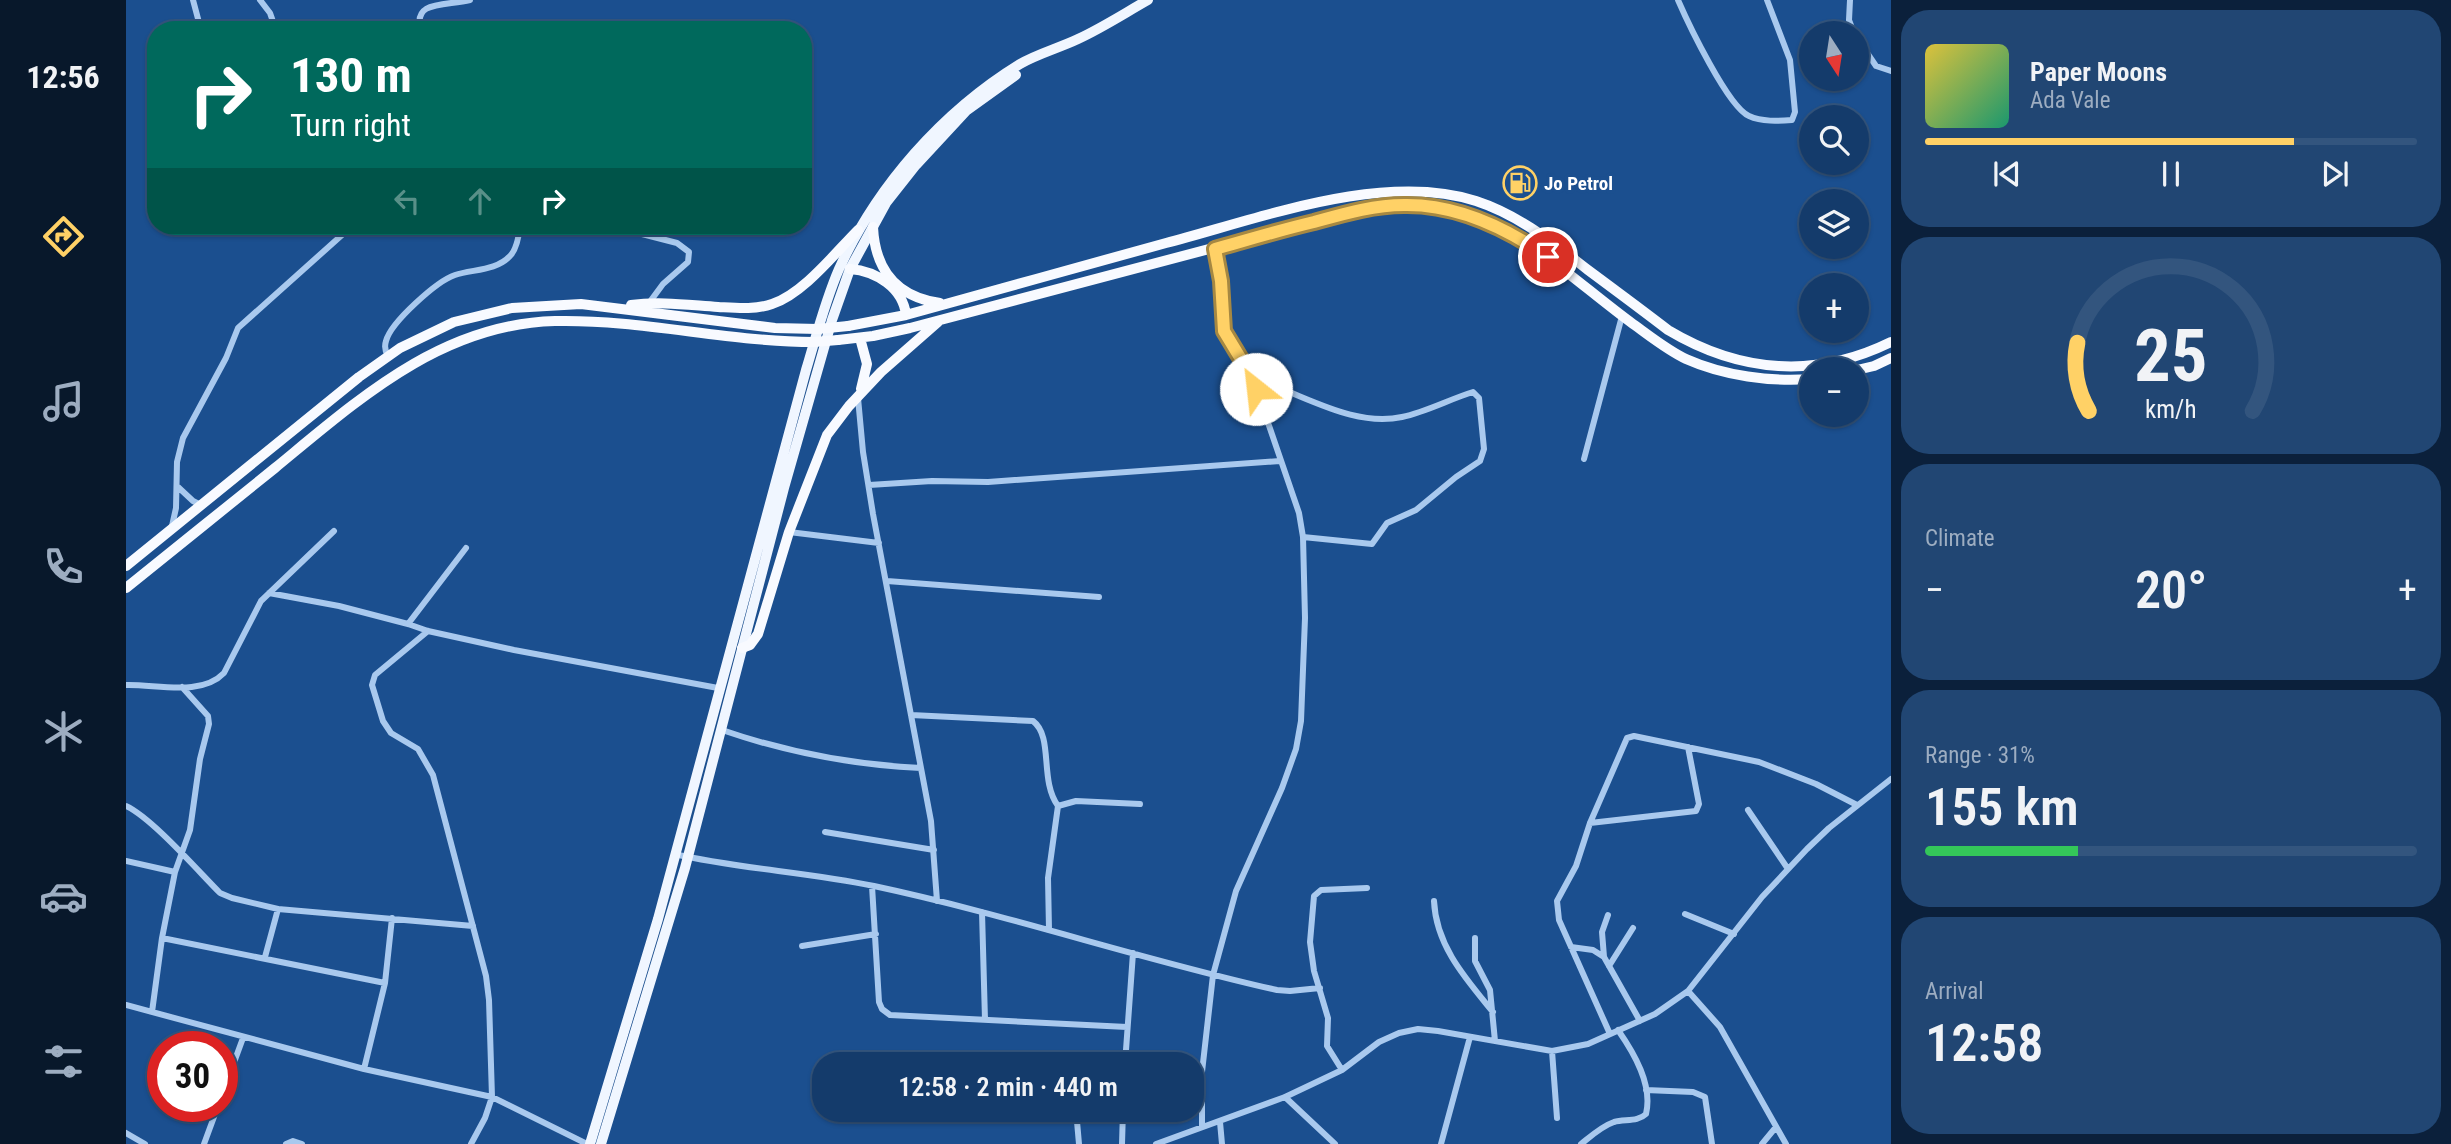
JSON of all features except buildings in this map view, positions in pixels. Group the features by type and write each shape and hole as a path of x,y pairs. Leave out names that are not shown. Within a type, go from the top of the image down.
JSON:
{"highway":[{"path":"126,566 309,416 388,356 422,336 454,322 488,313 558,304 615,307 775,328 818,329 848,326 906,315 1290,210 1371,193 1426,191 1450,194 1498,209 1545,237 1668,331 1715,353 1793,367 1820,366 1855,358 1891,342"},
{"path":"126,588 322,429 395,374 456,341 505,327 554,321 600,322 761,341 814,342 860,338 940,321 1356,211 1391,206 1423,206 1468,215 1501,228 1529,244 1669,350 1703,365 1779,381 1799,380"},
{"path":"1290,210 1293,227"},
{"path":"873,227 876,255 881,268 891,279 920,299 946,304"},
{"path":"615,307 649,303 745,308 772,304 804,284 858,230"},
{"path":"850,269 874,273 887,283 904,301 906,315"},
{"path":"737,647 750,645 758,634 789,532 827,436 881,372 940,321"},
{"path":"858,397 867,364 860,338"},
{"path":"1869,367 1891,358"},
{"path":"309,416 322,429"}],"main road":[{"path":"601,1144 722,730 737,647 806,370 832,287 858,230 895,178 989,84 1023,62 1082,38 1148,0"},
{"path":"589,1144 629,1021 718,688 737,647 832,320 850,269 873,227 901,183 940,132"}],"street":[{"path":"194,0 199,21"},
{"path":"260,0 273,21"},
{"path":"419,21 420,10 433,0 454,3 470,0"},
{"path":"1678,0 1710,65 1739,109 1748,116 1759,119 1792,120 1795,113 1790,60 1767,0"},
{"path":"1849,21 1850,0"},
{"path":"1869,56 1876,66 1891,71"},
{"path":"171,530 176,508 177,463 183,438 226,358 238,328 342,235"},
{"path":"388,356 385,342 390,332 417,302 455,275 499,264 511,256 518,235"},
{"path":"646,235 677,243 689,252 688,262 663,284 649,303"},
{"path":"1202,1127 1202,1072 1213,975 1236,891 1282,788 1298,738 1305,618 1303,537 1296,504 1253,379 1224,331 1221,281 1215,249"},
{"path":"1584,458 1622,316"},
{"path":"1253,379 1339,411 1370,417 1404,417 1473,392 1478,394 1484,449 1482,458 1476,465 1456,477 1416,510 1387,523 1373,544 1303,537"},
{"path":"858,397 863,452 934,850 937,901"},
{"path":"869,485 932,481 988,482 1280,461"},
{"path":"177,486 201,505"},
{"path":"126,685 182,687 216,681 224,673 252,616 269,593 334,531"},
{"path":"789,532 879,543"},
{"path":"408,624 443,574 466,548"},
{"path":"887,581 1099,597"},
{"path":"269,593 339,606 428,631 574,662 718,688"},
{"path":"428,631 375,675 372,685 388,729 418,750 433,775 473,926 489,1000 492,1097 485,1118 471,1144"},
{"path":"152,1012 162,937 175,873 190,830 200,759 209,724 208,716 182,687"},
{"path":"911,715 1034,721 1042,732 1049,788 1058,806 1048,878 1049,930"},
{"path":"722,730 787,750 857,762 920,768"},
{"path":"1610,1034 1559,920 1556,907 1560,894 1576,866 1590,823 1628,738 1634,736 1759,762 1816,784 1857,805"},
{"path":"1590,823 1696,811 1699,804 1688,747"},
{"path":"1156,1144 1286,1097 1342,1070 1384,1039 1409,1031 1438,1031 1552,1051 1577,1048 1640,1021 1668,1007 1688,991 1788,869 1829,828 1891,779"},
{"path":"1058,806 1076,801 1140,804"},
{"path":"126,806 226,896 278,909 473,926"},
{"path":"1748,810 1788,869"},
{"path":"825,832 934,850"},
{"path":"674,854 726,865 872,886 982,912 1277,990 1320,988"},
{"path":"126,861 175,873"},
{"path":"872,886 879,1002 886,1012 904,1017 1127,1027"},
{"path":"1342,1070 1327,1046 1328,1018 1314,971 1310,942 1314,896 1321,890 1367,888"},
{"path":"1434,901 1438,930 1446,948 1461,973 1493,1012"},
{"path":"265,957 278,909"},
{"path":"982,912 985,1020"},
{"path":"1685,914 1734,933"},
{"path":"1604,957 1602,932 1608,915"},
{"path":"364,1069 385,983 392,918"},
{"path":"1609,965 1633,928"},
{"path":"802,946 876,934"},
{"path":"162,937 385,983"},
{"path":"1475,938 1475,961 1490,990 1495,1041"},
{"path":"1571,947 1593,950 1604,957 1640,1021"},
{"path":"1126,1052 1133,954"},
{"path":"1688,991 1720,1027 1786,1144"},
{"path":"126,1005 364,1069 492,1097 589,1144"},
{"path":"1581,1144 1605,1125 1644,1118 1648,1110 1646,1090 1634,1054 1618,1030"},
{"path":"1441,1144 1470,1037"},
{"path":"238,1052 243,1038"},
{"path":"1552,1051 1557,1118"},
{"path":"1646,1090 1693,1092 1705,1097 1712,1144"},
{"path":"1286,1097 1335,1144"},
{"path":"204,1144 212,1122"},
{"path":"1077,1122 1079,1144"},
{"path":"1122,1144 1123,1122"},
{"path":"1220,1122 1222,1144"},
{"path":"1762,1144 1776,1127"},
{"path":"1222,1131 1229,1144"},
{"path":"126,1133 145,1144"},
{"path":"286,1144 293,1141 302,1144"}],"place":[{"name":"Jo Petrol","path":"1520,183"}],"route":[{"path":"1256,389 1253,379 1224,331 1221,281 1215,249 1334,216 1378,207 1405,205 1447,210 1489,222 1514,234 1548,257"}]}
